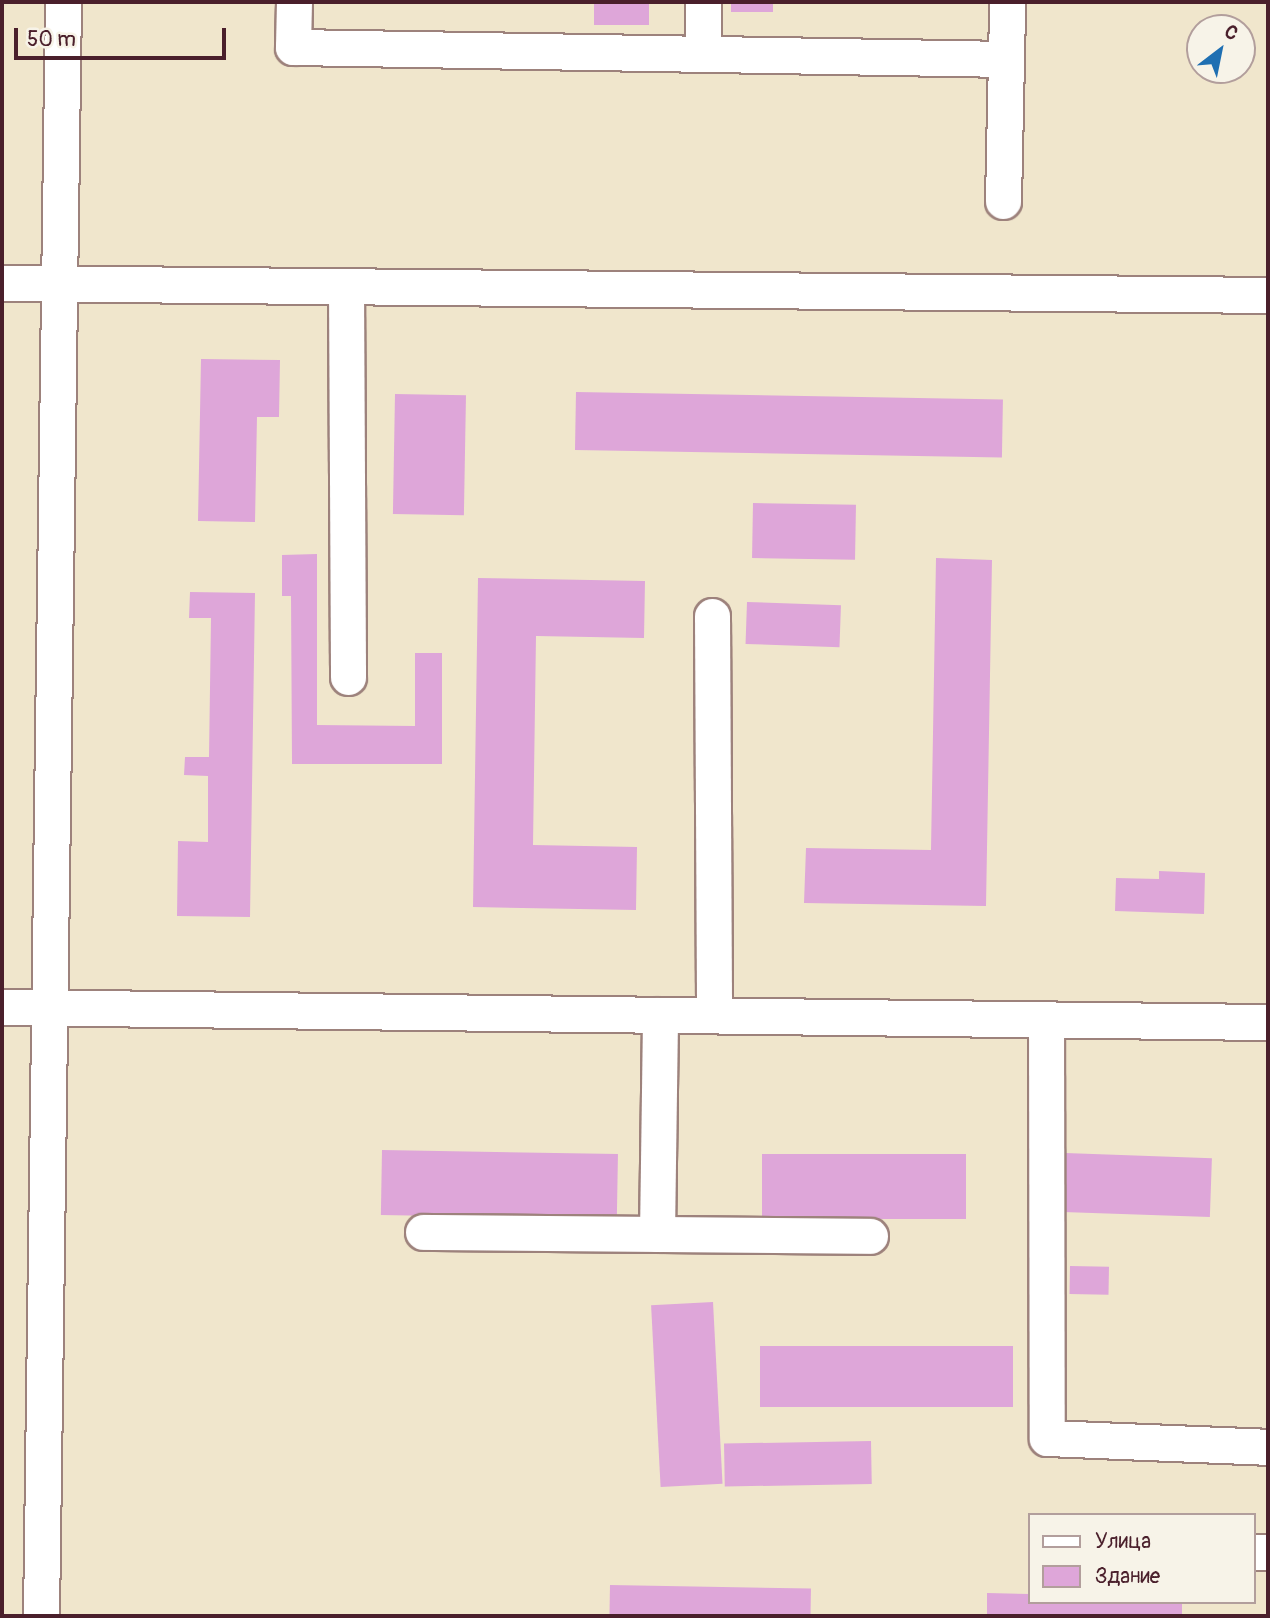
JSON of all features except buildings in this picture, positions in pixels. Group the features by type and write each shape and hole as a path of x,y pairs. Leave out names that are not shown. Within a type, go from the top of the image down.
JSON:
{"lane":[{"path":"41,1616 63,2"},
{"path":"293,2 293,47 1006,59"},
{"path":"703,2 703,54"},
{"path":"1003,201 1007,2"},
{"path":"2,283 1268,295"},
{"path":"346,287 348,677"},
{"path":"712,616 714,1015"},
{"path":"2,1007 1268,1022"},
{"path":"657,1234 660,1015"},
{"path":"1046,1019 1047,1438 1268,1447"},
{"path":"423,1232 870,1236"}]}
